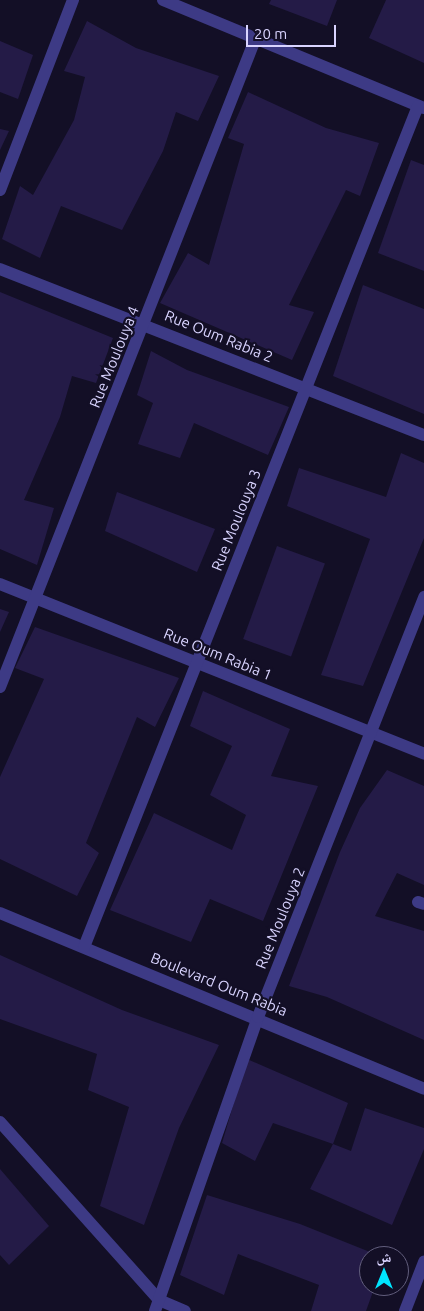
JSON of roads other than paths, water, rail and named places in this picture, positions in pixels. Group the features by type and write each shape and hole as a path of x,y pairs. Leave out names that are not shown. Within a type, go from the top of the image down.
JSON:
{"street":[{"path":"0,190 73,0"},
{"path":"164,0 421,107"},
{"name":"Rue Moulouya 4","path":"0,688 145,324 256,37"},
{"name":"Rue Moulouya 3","path":"84,946 306,388 421,107"},
{"name":"Rue Oum Rabia 2","path":"0,269 145,324 424,435"},
{"name":"Rue Oum Rabia 1","path":"0,584 424,754"},
{"name":"Rue Moulouya 2","path":"157,1306 258,1017 424,597"},
{"name":"Boulevard Oum Rabia","path":"0,913 258,1017 424,1089"},
{"path":"0,1122 157,1306 185,1311"},
{"path":"405,1311 424,1262"}]}
